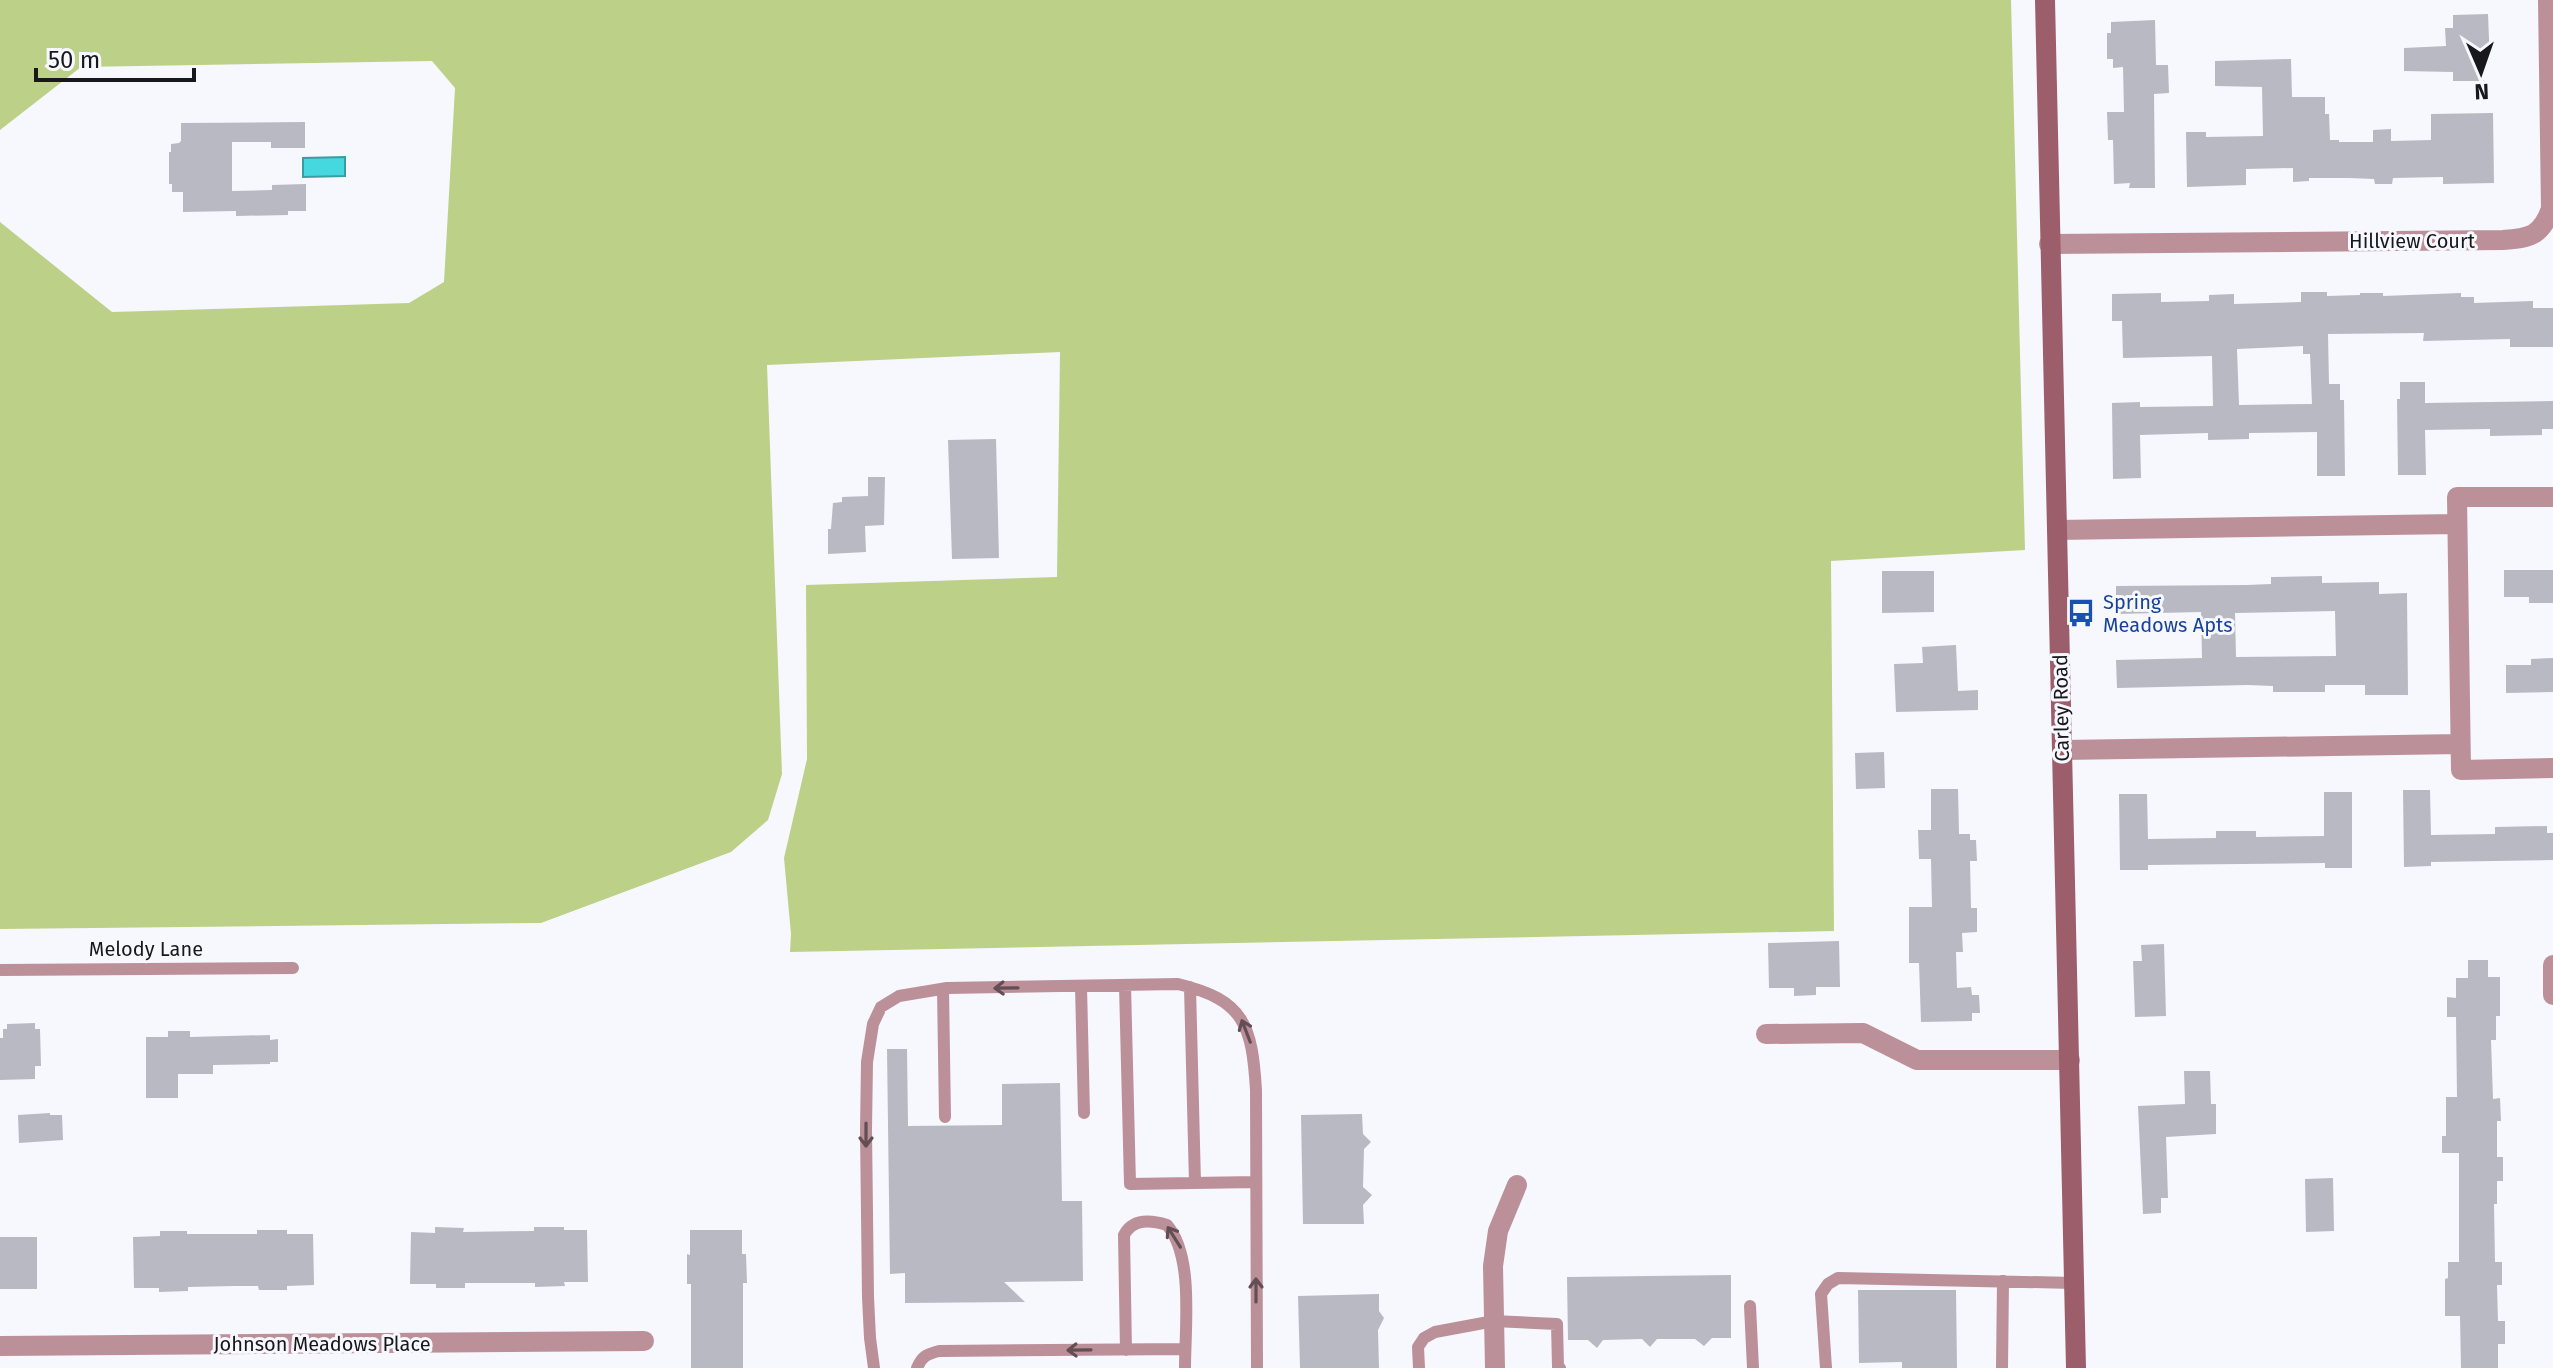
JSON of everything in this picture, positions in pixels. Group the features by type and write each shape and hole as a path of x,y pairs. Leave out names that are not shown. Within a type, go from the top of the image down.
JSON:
{"street":[{"name":"Carley Road","path":"2045,0 2076,1368"},
{"name":"Hillview Court","path":"2049,244 2503,240 2521,239 2537,233 2551,209 2548,0"},
{"path":"2553,497 2457,497 2461,770 2553,768"},
{"path":"2057,530 2457,524"},
{"path":"2063,750 2460,744"},
{"path":"2553,965 2553,995"},
{"path":"1766,1034 1863,1033 1917,1060 2070,1060"},
{"path":"1495,1368 1493,1266 1498,1231 1517,1185"},
{"name":"Johnson Meadows Place","path":"0,1346 644,1341"}],"lane":[{"name":"Melody Lane","path":"0,970 293,968"},
{"path":"874,1368 868,1297 867,1062 873,1024 881,1007 899,996 943,989 1178,984 1200,989 1225,1002 1240,1015 1254,1054 1257,1368"},
{"path":"1125,985 1130,1184 1256,1182"},
{"path":"1081,986 1084,1113"},
{"path":"1190,987 1195,1183"},
{"path":"943,989 945,1117"},
{"path":"1126,1350 1124,1235 1128,1227 1140,1222 1167,1225 1182,1248 1185,1267 1185,1368"},
{"path":"1826,1368 1821,1294 1828,1284 1838,1278 2074,1283"},
{"path":"2002,1368 2003,1281"},
{"path":"1750,1306 1753,1368"},
{"path":"1419,1368 1418,1347 1424,1338 1446,1330 1494,1321 1557,1324 1560,1368"},
{"path":"917,1368 921,1359 939,1351 1185,1349"}],"green space":[{"path":"0,0 2011,0 2025,550 1831,561 1834,931 790,952 784,858 807,759 806,585 1057,577 1060,352 767,365 782,774 768,820 731,852 541,923 0,929 0,222 112,312 409,303 444,282 455,88 432,61 81,67 0,130"}],"water":[{"path":"345,157 345,176 303,177 303,158"}],"building":[{"path":"2488,14 2490,63 2484,63 2484,81 2453,81 2453,72 2404,71 2404,48 2446,46 2445,28 2453,28 2453,15"},
{"path":"2155,20 2156,65 2168,65 2169,93 2154,94 2155,188 2129,188 2130,183 2114,184 2113,140 2108,140 2107,112 2124,112 2123,67 2113,68 2113,59 2107,59 2107,33 2111,33 2111,22"},
{"path":"2291,59 2292,97 2325,97 2330,140 2373,142 2373,130 2391,129 2391,141 2431,140 2431,114 2493,113 2494,183 2443,184 2443,177 2393,178 2392,184 2375,184 2374,179 2349,178 2309,178 2309,181 2293,182 2293,168 2246,169 2246,185 2187,187 2186,132 2206,132 2206,137 2263,136 2262,87 2215,86 2215,61"},
{"path":"305,122 305,148 271,148 271,142 232,142 232,191 272,190 272,185 306,184 306,211 288,211 288,215 236,216 236,211 183,212 183,192 172,192 172,184 169,184 169,152 171,144 181,141 181,123"},
{"path":"2301,292 2327,292 2327,296 2461,293 2461,297 2474,297 2474,303 2533,301 2533,308 2553,308 2553,347 2510,347 2510,339 2423,341 2424,333 2328,334 2329,384 2340,384 2340,400 2344,400 2345,476 2317,476 2317,432 2249,433 2249,439 2208,440 2208,433 2140,435 2141,478 2113,479 2112,403 2140,402 2140,407 2213,406 2212,356 2123,358 2122,321 2112,321 2112,294 2161,293 2161,302 2209,301 2209,295 2234,294 2234,304 2301,302","holes":["2303,346 2303,354 2310,354 2312,404 2239,405 2237,349"]},
{"path":"2400,382 2425,382 2425,403 2553,401 2553,429 2542,429 2542,435 2490,436 2490,429 2425,430 2426,475 2398,475 2397,399 2400,399"},
{"path":"996,439 999,558 952,559 948,440"},
{"path":"868,477 885,477 884,525 865,526 866,552 828,554 828,529 831,529 833,503 842,502 842,497 868,496"},
{"path":"2504,570 2553,570 2553,603 2529,603 2529,597 2504,597"},
{"path":"1882,571 1934,571 1934,612 1882,613"},
{"path":"2322,576 2322,583 2379,582 2379,594 2407,593 2408,695 2365,695 2365,685 2325,685 2325,692 2273,692 2273,686 2248,685 2117,688 2116,660 2202,658 2201,612 2116,614 2116,586 2271,584 2271,577","holes":["2335,611 2336,656 2236,657 2235,613"]},
{"path":"1956,645 1958,691 1978,690 1978,710 1896,712 1894,664 1923,663 1922,647"},
{"path":"2553,658 2553,692 2506,693 2506,665 2531,665 2531,659"},
{"path":"1884,752 1885,788 1856,789 1855,753"},
{"path":"1931,789 1958,789 1959,834 1970,834 1970,840 1976,840 1977,861 1970,861 1971,908 1977,908 1977,932 1962,933 1963,952 1956,952 1957,988 1971,987 1972,995 1979,995 1980,1013 1972,1013 1972,1021 1921,1022 1919,963 1909,963 1909,907 1932,907 1931,859 1919,859 1918,830 1931,830"},
{"path":"2403,790 2430,790 2431,835 2495,834 2495,827 2547,826 2547,833 2553,833 2553,860 2431,862 2431,866 2404,867"},
{"path":"2324,792 2352,792 2352,868 2325,868 2325,863 2148,865 2148,870 2120,870 2119,794 2147,794 2148,839 2216,838 2216,831 2256,831 2256,837 2324,836"},
{"path":"1839,941 1840,987 1816,987 1816,995 1794,996 1794,988 1769,988 1768,943"},
{"path":"2164,944 2166,1016 2135,1017 2133,961 2142,961 2141,945"},
{"path":"2468,960 2488,960 2488,977 2500,977 2500,1016 2496,1016 2496,1040 2491,1040 2493,1099 2500,1098 2497,1157 2503,1157 2503,1181 2497,1181 2497,1204 2494,1204 2495,1262 2502,1262 2502,1285 2497,1285 2498,1321 2505,1321 2505,1344 2498,1344 2498,1368 2461,1368 2460,1316 2445,1316 2448,1262 2459,1262 2459,1153 2442,1153 2442,1136 2446,1136 2446,1097 2457,1097 2456,1017 2447,1017 2447,997 2456,998 2456,978 2468,978"},
{"path":"35,1023 35,1029 40,1029 41,1066 35,1066 35,1079 0,1080 0,1038 3,1038 3,1029 7,1029 7,1024"},
{"path":"168,1031 190,1031 190,1037 270,1035 270,1040 278,1039 278,1062 213,1065 213,1074 178,1074 178,1098 146,1098 146,1037 168,1037"},
{"path":"887,1049 907,1049 908,1126 1002,1125 1002,1084 1060,1083 1062,1201 1082,1201 1083,1281 1004,1282 1025,1302 905,1303 905,1273 890,1274"},
{"path":"2184,1071 2210,1071 2211,1104 2216,1104 2216,1134 2166,1137 2168,1198 2161,1198 2161,1213 2143,1214 2138,1106 2185,1104"},
{"path":"1362,1114 1363,1134 1371,1142 1364,1149 1363,1187 1372,1195 1363,1205 1364,1224 1303,1224 1301,1115"},
{"path":"18,1115 62,1115 63,1140 19,1143"},
{"path":"2333,1178 2334,1231 2306,1232 2305,1179"},
{"path":"435,1227 464,1228 463,1232 534,1231 534,1227 587,1230 588,1282 535,1287 535,1283 465,1283 465,1288 410,1284 411,1232 435,1233"},
{"path":"257,1230 313,1234 314,1285 287,1286 287,1290 234,1286 188,1287 188,1291 159,1292 159,1288 134,1288 133,1237 160,1236 160,1231 257,1234"},
{"path":"690,1230 742,1230 747,1283 743,1283 743,1368 691,1368 691,1284 687,1284"},
{"path":"0,1237 37,1237 37,1289 0,1289"},
{"path":"1731,1275 1731,1338 1712,1338 1704,1346 1695,1339 1657,1339 1650,1347 1642,1339 1603,1340 1597,1348 1588,1340 1568,1340 1567,1277"},
{"path":"1858,1290 1956,1290 1957,1368 1902,1368 1902,1362 1859,1363"},
{"path":"1379,1294 1379,1311 1384,1318 1378,1330 1379,1368 1300,1368 1298,1296"}],"place":[{"name":"Spring Meadows Apts","path":"2081,613"}]}
